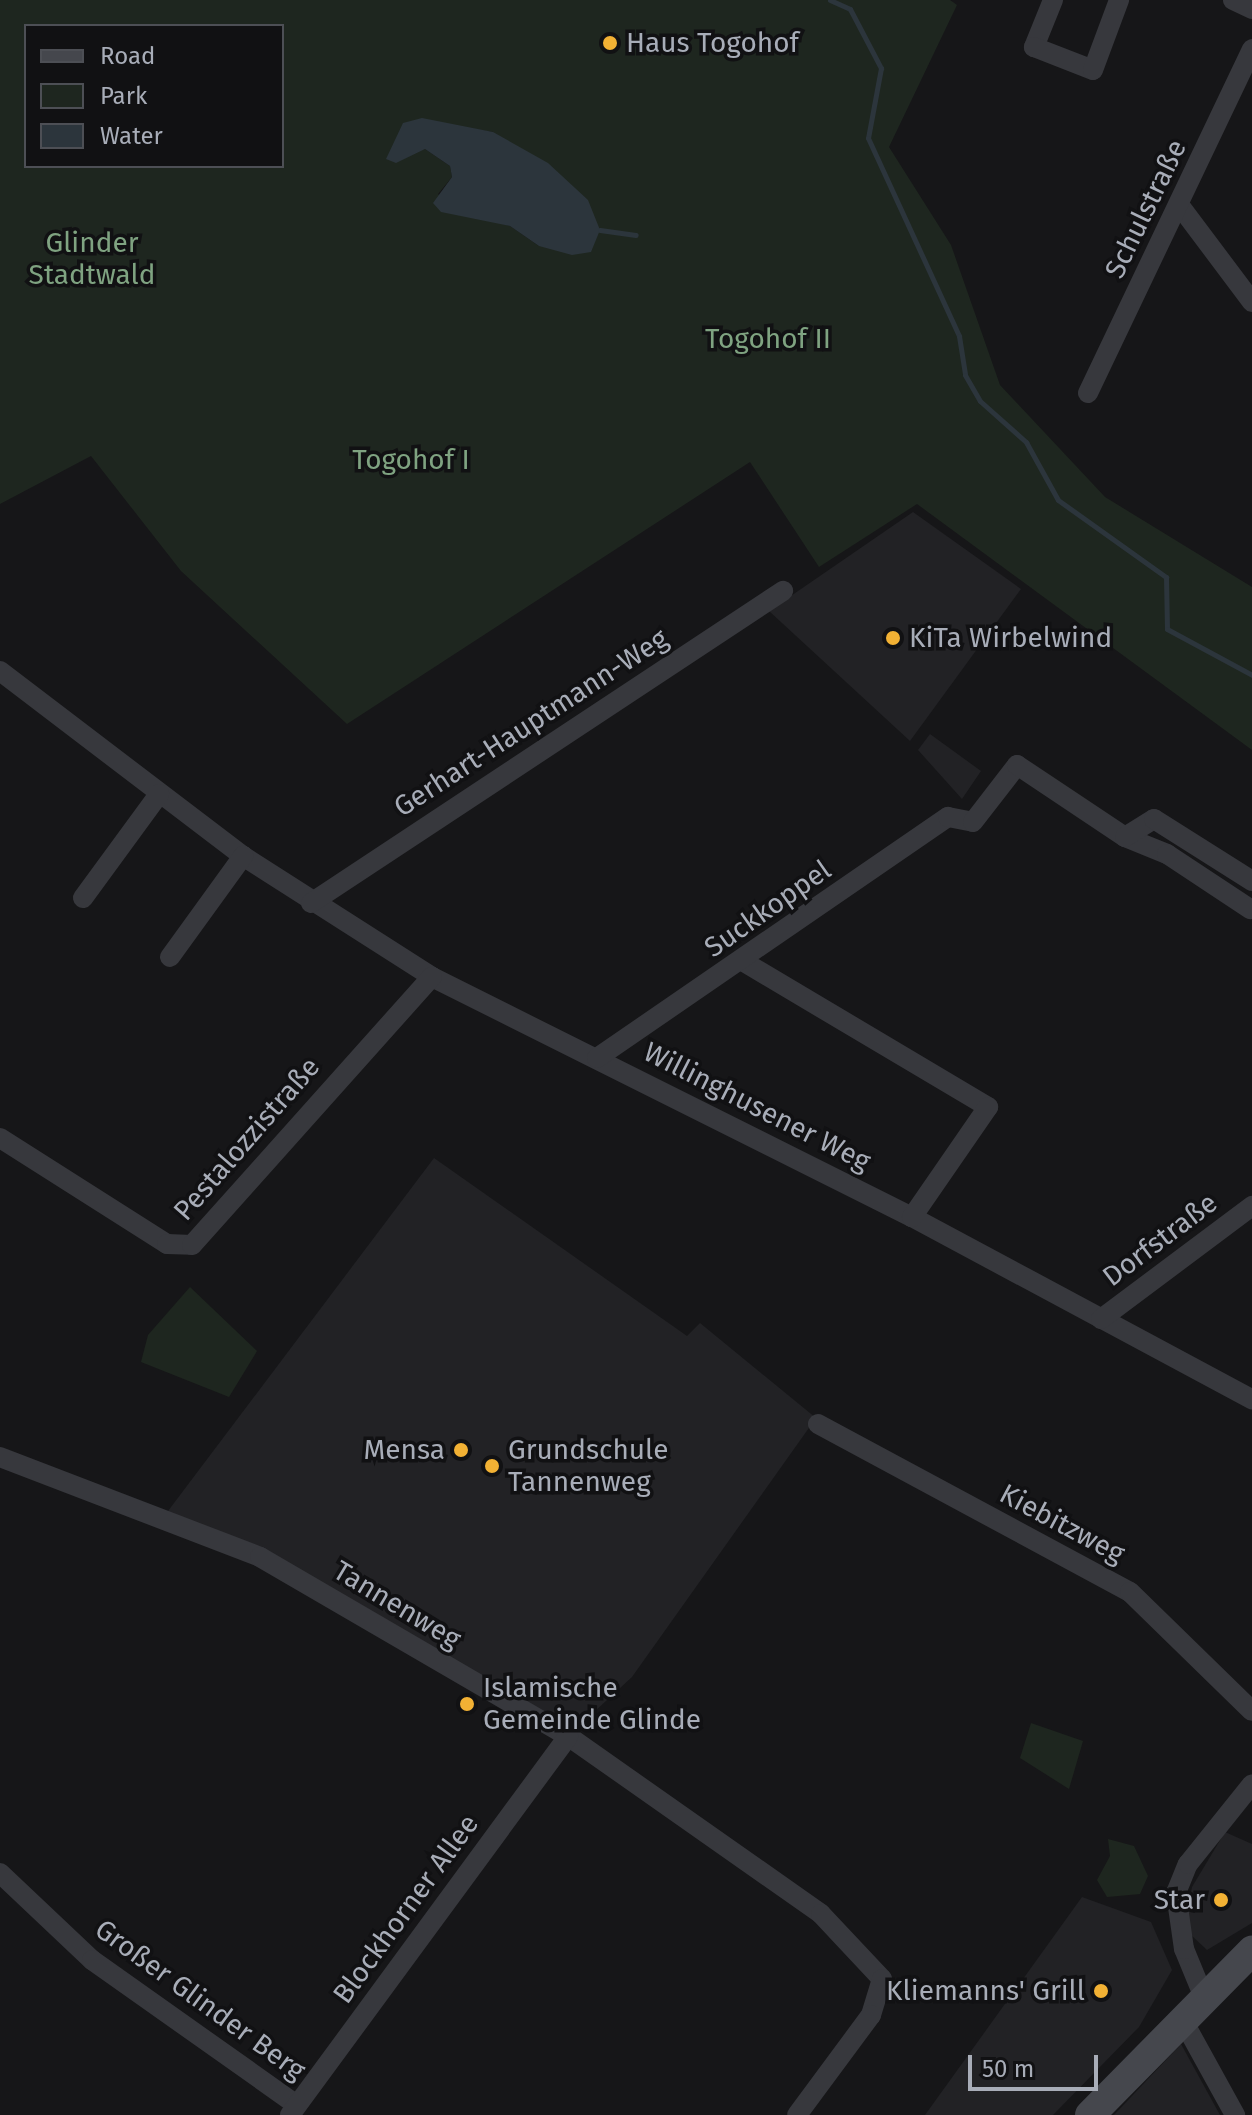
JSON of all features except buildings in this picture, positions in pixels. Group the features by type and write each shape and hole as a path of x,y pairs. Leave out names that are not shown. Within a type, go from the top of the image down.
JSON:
{"main road":[{"path":"1090,2115 1181,2017 1252,1951"}],"street":[{"path":"1053,0 1034,47 1093,70 1119,0"},
{"path":"1233,0 1252,9"},
{"name":"Schulstraße","path":"1088,393 1180,206 1252,49"},
{"path":"1180,206 1252,302"},
{"name":"Gerhart-Hauptmann-Weg","path":"311,903 783,591"},
{"name":"Willinghusener Weg","path":"0,671 243,856 311,903 432,977 912,1217 1252,1399"},
{"name":"Suckkoppel","path":"597,1058 744,962 948,817 973,822 1017,765 1125,837"},
{"path":"83,898 159,794"},
{"path":"1125,837 1154,819 1252,881"},
{"path":"1125,837 1167,854 1250,909"},
{"path":"1167,854 1185,839"},
{"path":"170,957 243,856"},
{"path":"744,962 988,1107 912,1217"},
{"name":"Pestalozzistraße","path":"0,1138 167,1244 192,1245 432,977"},
{"name":"Dorfstraße","path":"1101,1319 1252,1206"},
{"name":"Kiebitzweg","path":"818,1424 1130,1592 1252,1711"},
{"name":"Tannenweg","path":"0,1457 260,1557 568,1736 821,1914 882,1979 871,2015 797,2115"},
{"name":"Blockhorner Allee","path":"294,2110 568,1736"},
{"path":"1203,1995 1184,1949 1176,1893 1188,1864 1252,1784"},
{"name":"Großer Glinder Berg","path":"0,1873 92,1960 294,2110"},
{"path":"1181,2017 1235,2115"}],"shaded area":[{"name":"KiTa Wirbelwind","path":"913,512 1021,589 910,741 769,611"},
{"path":"930,734 981,771 962,799 918,750"},
{"name":"Grundschule Tannenweg","path":"434,1158 687,1336 700,1323 816,1418 632,1677 568,1736 165,1515"},
{"name":"Star","path":"1225,1832 1252,1844 1252,1923 1207,1950 1190,1934 1187,1913 1192,1887"},
{"path":"1082,1897 1151,1922 1172,1970 1139,2027 1053,2115 925,2115"},
{"path":"1181,2044 1220,2115 1114,2115"}],"green space":[{"path":"0,0 950,0 957,5 889,147 951,245 1000,385 1105,497 1252,587 1252,750 917,504 819,567 750,462 347,724 181,571 91,456 0,504","holes":["460,127 493,132 539,246 510,226 456,211 438,194 452,177 450,166 425,149 409,153"]},
{"path":"190,1287 257,1351 229,1397 141,1362 148,1335"},
{"path":"1031,1723 1083,1741 1069,1789 1020,1758"},
{"path":"1108,1839 1134,1846 1148,1876 1140,1894 1107,1897 1097,1880 1110,1856"}],"water":[{"path":"422,118 493,132 548,163 588,200 600,230 591,252 572,255 539,246 510,226 441,212 433,203 452,177 450,166 425,149 396,163 386,159 403,123"}],"waterway":[{"path":"830,0 850,9 881,68 868,138 959,336 965,375 980,401 1026,442 1058,500 1166,577 1167,629 1252,675"},
{"path":"600,230 636,235"}],"place":[{"name":"Haus Togohof","path":"610,43"},
{"name":"KiTa Wirbelwind","path":"893,638"},
{"name":"Mensa","path":"461,1450"},
{"name":"Grundschule Tannenweg","path":"492,1466"},
{"name":"Islamische Gemeinde Glinde","path":"467,1704"},
{"name":"Star","path":"1221,1900"},
{"name":"Kliemanns' Grill","path":"1101,1991"}],"park label":[{"name":"Glinder Stadtwald","path":"92,259"},
{"name":"Togohof II","path":"768,339"},
{"name":"Togohof I","path":"411,460"}]}
